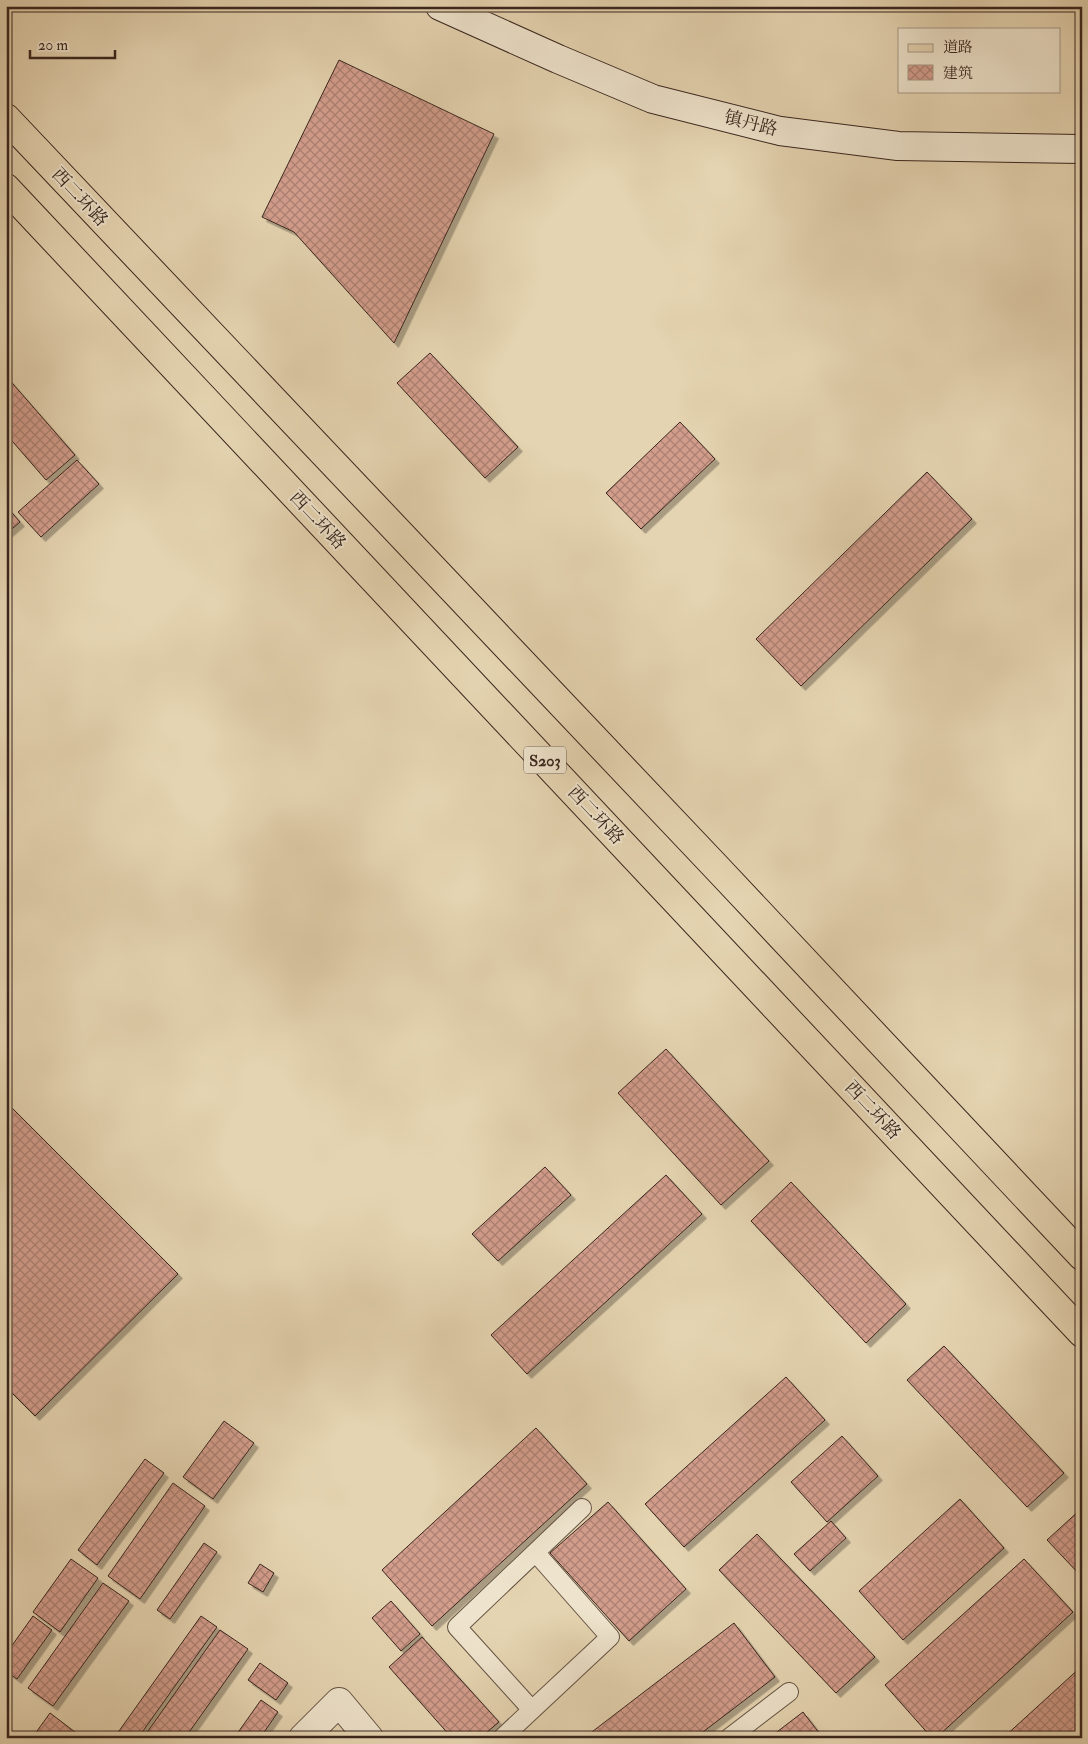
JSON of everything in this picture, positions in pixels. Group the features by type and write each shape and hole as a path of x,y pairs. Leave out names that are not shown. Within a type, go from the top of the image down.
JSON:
{"main road":[{"name":"西二环路","path":"6,118 718,868 1082,1256"},
{"name":"西二环路","path":"6,188 1082,1333"}],"street":[{"name":"镇丹路","path":"440,6 653,99 780,131 898,146 1082,149"},
{"path":"303,1738 340,1702 369,1738"}],"lane":[{"path":"532,1710 456,1627 582,1508"},
{"path":"502,1738 610,1637 536,1553"},
{"path":"729,1738 789,1692"}],"building":[{"path":"339,60 494,134 394,343 294,232 262,217"},
{"path":"430,353 518,447 485,478 397,383"},
{"path":"6,376 75,455 46,480 6,434"},
{"path":"680,422 715,459 641,529 606,493"},
{"path":"77,460 99,484 41,537 18,512"},
{"path":"927,472 972,519 801,686 756,639"},
{"path":"6,506 20,522 6,534"},
{"path":"666,1049 769,1161 721,1205 618,1093"},
{"path":"6,1102 178,1274 35,1416 6,1387"},
{"path":"545,1167 571,1195 498,1261 472,1234"},
{"path":"666,1175 702,1214 527,1374 491,1335"},
{"path":"791,1182 906,1304 866,1343 751,1221"},
{"path":"944,1346 1064,1473 1027,1507 907,1380"},
{"path":"786,1377 825,1420 684,1547 645,1504"},
{"path":"224,1421 254,1443 213,1499 183,1477"},
{"path":"536,1428 587,1484 432,1626 382,1570"},
{"path":"842,1436 878,1476 827,1522 791,1482"},
{"path":"145,1459 164,1473 97,1565 78,1550"},
{"path":"173,1483 205,1506 140,1599 108,1576"},
{"path":"960,1499 1004,1548 903,1640 859,1591"},
{"path":"608,1502 686,1589 629,1641 550,1553"},
{"path":"1082,1508 1082,1577 1047,1540"},
{"path":"831,1521 846,1538 810,1571 794,1554"},
{"path":"757,1534 875,1657 836,1693 719,1570"},
{"path":"204,1543 217,1552 170,1619 157,1610"},
{"path":"71,1559 98,1578 60,1632 33,1612"},
{"path":"1024,1559 1073,1612 936,1738 932,1738 885,1685"},
{"path":"260,1564 274,1573 263,1592 248,1583"},
{"path":"103,1583 129,1601 53,1706 28,1688"},
{"path":"391,1601 420,1634 401,1651 372,1618"},
{"path":"33,1616 52,1630 17,1679 6,1671 6,1654"},
{"path":"201,1616 217,1627 138,1738 114,1738"},
{"path":"734,1623 775,1677 695,1738 584,1738"},
{"path":"220,1630 248,1649 185,1738 143,1738"},
{"path":"422,1637 499,1722 480,1738 452,1738 389,1667"},
{"path":"260,1663 288,1683 276,1700 248,1680"},
{"path":"1082,1666 1082,1738 1003,1738"},
{"path":"261,1700 278,1712 260,1738 234,1738"},
{"path":"803,1712 823,1738 769,1738"},
{"path":"50,1713 79,1735 77,1738 32,1738"}]}
